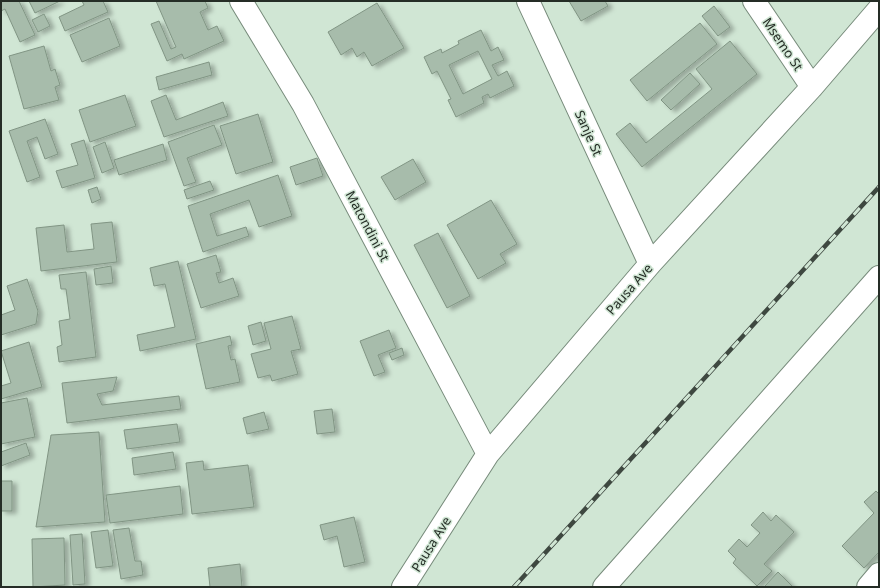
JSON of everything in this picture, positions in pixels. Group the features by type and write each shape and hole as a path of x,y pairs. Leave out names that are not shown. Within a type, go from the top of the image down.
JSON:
{"street":[{"name":"Matondini St","path":"241,1 303,104 488,454"},
{"name":"Sanje St","path":"528,1 650,264"},
{"name":"Msemo St","path":"754,1 812,87"},
{"name":"Pausa Ave","path":"404,587 488,454 650,264 812,87 879,9"},
{"path":"604,587 879,277"}],"building":[{"path":"1,1 19,1 35,35 20,42 5,9 1,11"},
{"path":"29,1 60,1 35,13"},
{"path":"82,1 103,1 108,12 65,31 59,17 84,5"},
{"path":"156,1 205,1 208,8 200,12 208,30 217,26 224,41 184,59 182,54 167,61 151,24 159,21 171,49 176,47"},
{"path":"569,1 605,1 608,6 581,21"},
{"path":"377,3 404,48 372,66 364,52 357,57 352,48 341,55 328,32"},
{"path":"714,6 730,27 718,36 702,16"},
{"path":"44,14 50,26 38,32 32,20"},
{"path":"109,18 120,46 82,62 70,35"},
{"path":"700,23 717,44 647,101 630,80"},
{"path":"481,30 491,51 498,47 504,60 492,65 498,76 507,71 514,86 490,98 488,94 482,97 484,103 456,117 448,100 451,99 437,71 432,74 424,57 441,49 442,53 459,44 458,41","holes":["478,51 492,79 463,94 449,65"]},
{"path":"730,41 757,74 642,167 616,134 630,123 646,143 712,89 696,69"},
{"path":"44,46 51,71 55,69 60,85 55,87 59,100 24,109 9,56"},
{"path":"209,62 212,75 159,90 156,77"},
{"path":"690,73 700,84 671,110 661,100"},
{"path":"125,95 136,126 90,142 79,110"},
{"path":"166,95 176,120 223,102 228,116 164,137 151,101"},
{"path":"258,114 273,162 236,174 220,126"},
{"path":"45,119 58,154 45,159 37,137 27,141 40,177 27,182 9,131"},
{"path":"214,125 222,145 187,158 196,182 184,186 168,142"},
{"path":"84,140 95,178 62,188 56,171 78,165 71,144"},
{"path":"105,142 114,168 102,173 93,147"},
{"path":"163,144 167,160 119,175 114,160"},
{"path":"317,158 323,176 296,185 290,167"},
{"path":"413,159 426,182 395,200 381,177"},
{"path":"278,175 292,216 259,227 249,200 210,214 217,236 246,227 249,236 203,252 188,206"},
{"path":"210,181 214,190 187,199 184,190"},
{"path":"97,187 101,199 92,203 88,190"},
{"path":"491,200 517,244 500,254 506,263 478,279 447,225"},
{"path":"112,222 117,262 41,271 36,228 64,225 67,252 94,249 91,224"},
{"path":"438,233 470,296 447,308 414,245"},
{"path":"216,255 221,272 216,273 219,283 233,278 239,296 201,308 187,264"},
{"path":"178,261 196,339 140,351 137,335 175,327 165,284 154,286 150,268"},
{"path":"111,266 113,283 96,285 94,269"},
{"path":"86,272 96,357 59,362 57,347 62,345 59,321 70,319 66,289 61,289 59,275"},
{"path":"27,279 38,311 36,324 1,335 1,315 15,310 7,286"},
{"path":"292,316 301,349 291,351 298,374 272,381 270,375 258,378 251,354 271,349 264,323"},
{"path":"261,322 266,341 253,345 248,326"},
{"path":"389,330 396,348 378,355 385,372 374,376 360,341"},
{"path":"230,336 232,345 228,346 231,360 235,359 240,382 206,389 196,344"},
{"path":"29,342 42,387 1,399 1,386 11,383 1,351"},
{"path":"402,348 404,355 392,360 389,353"},
{"path":"117,377 113,391 97,394 102,405 179,396 181,409 67,423 62,383"},
{"path":"27,398 35,437 1,444 1,403"},
{"path":"332,409 335,432 317,434 314,411"},
{"path":"264,412 269,429 247,434 243,418"},
{"path":"177,424 180,442 127,449 124,430"},
{"path":"99,432 105,522 36,527 51,435"},
{"path":"26,443 30,455 1,466 1,452"},
{"path":"173,452 176,469 134,475 132,458"},
{"path":"203,461 204,470 248,465 254,507 192,514 186,463"},
{"path":"1,481 12,481 12,511 1,511"},
{"path":"180,486 183,514 110,523 106,495"},
{"path":"876,491 879,494 879,552 864,568 842,546 874,513 864,502"},
{"path":"763,512 771,521 776,515 794,532 764,564 772,571 757,586 733,563 736,559 728,551 739,539 747,547 760,533 751,525"},
{"path":"354,517 365,562 344,567 337,536 324,540 320,525"},
{"path":"129,528 135,561 141,561 143,575 121,579 113,530"},
{"path":"108,530 113,566 96,568 91,532"},
{"path":"82,534 85,584 73,585 70,535"},
{"path":"64,538 65,585 33,587 32,539"},
{"path":"240,564 242,587 210,587 208,568"},
{"path":"778,572 793,587 764,587"}],"railway":[{"path":"514,587 879,187"}]}
